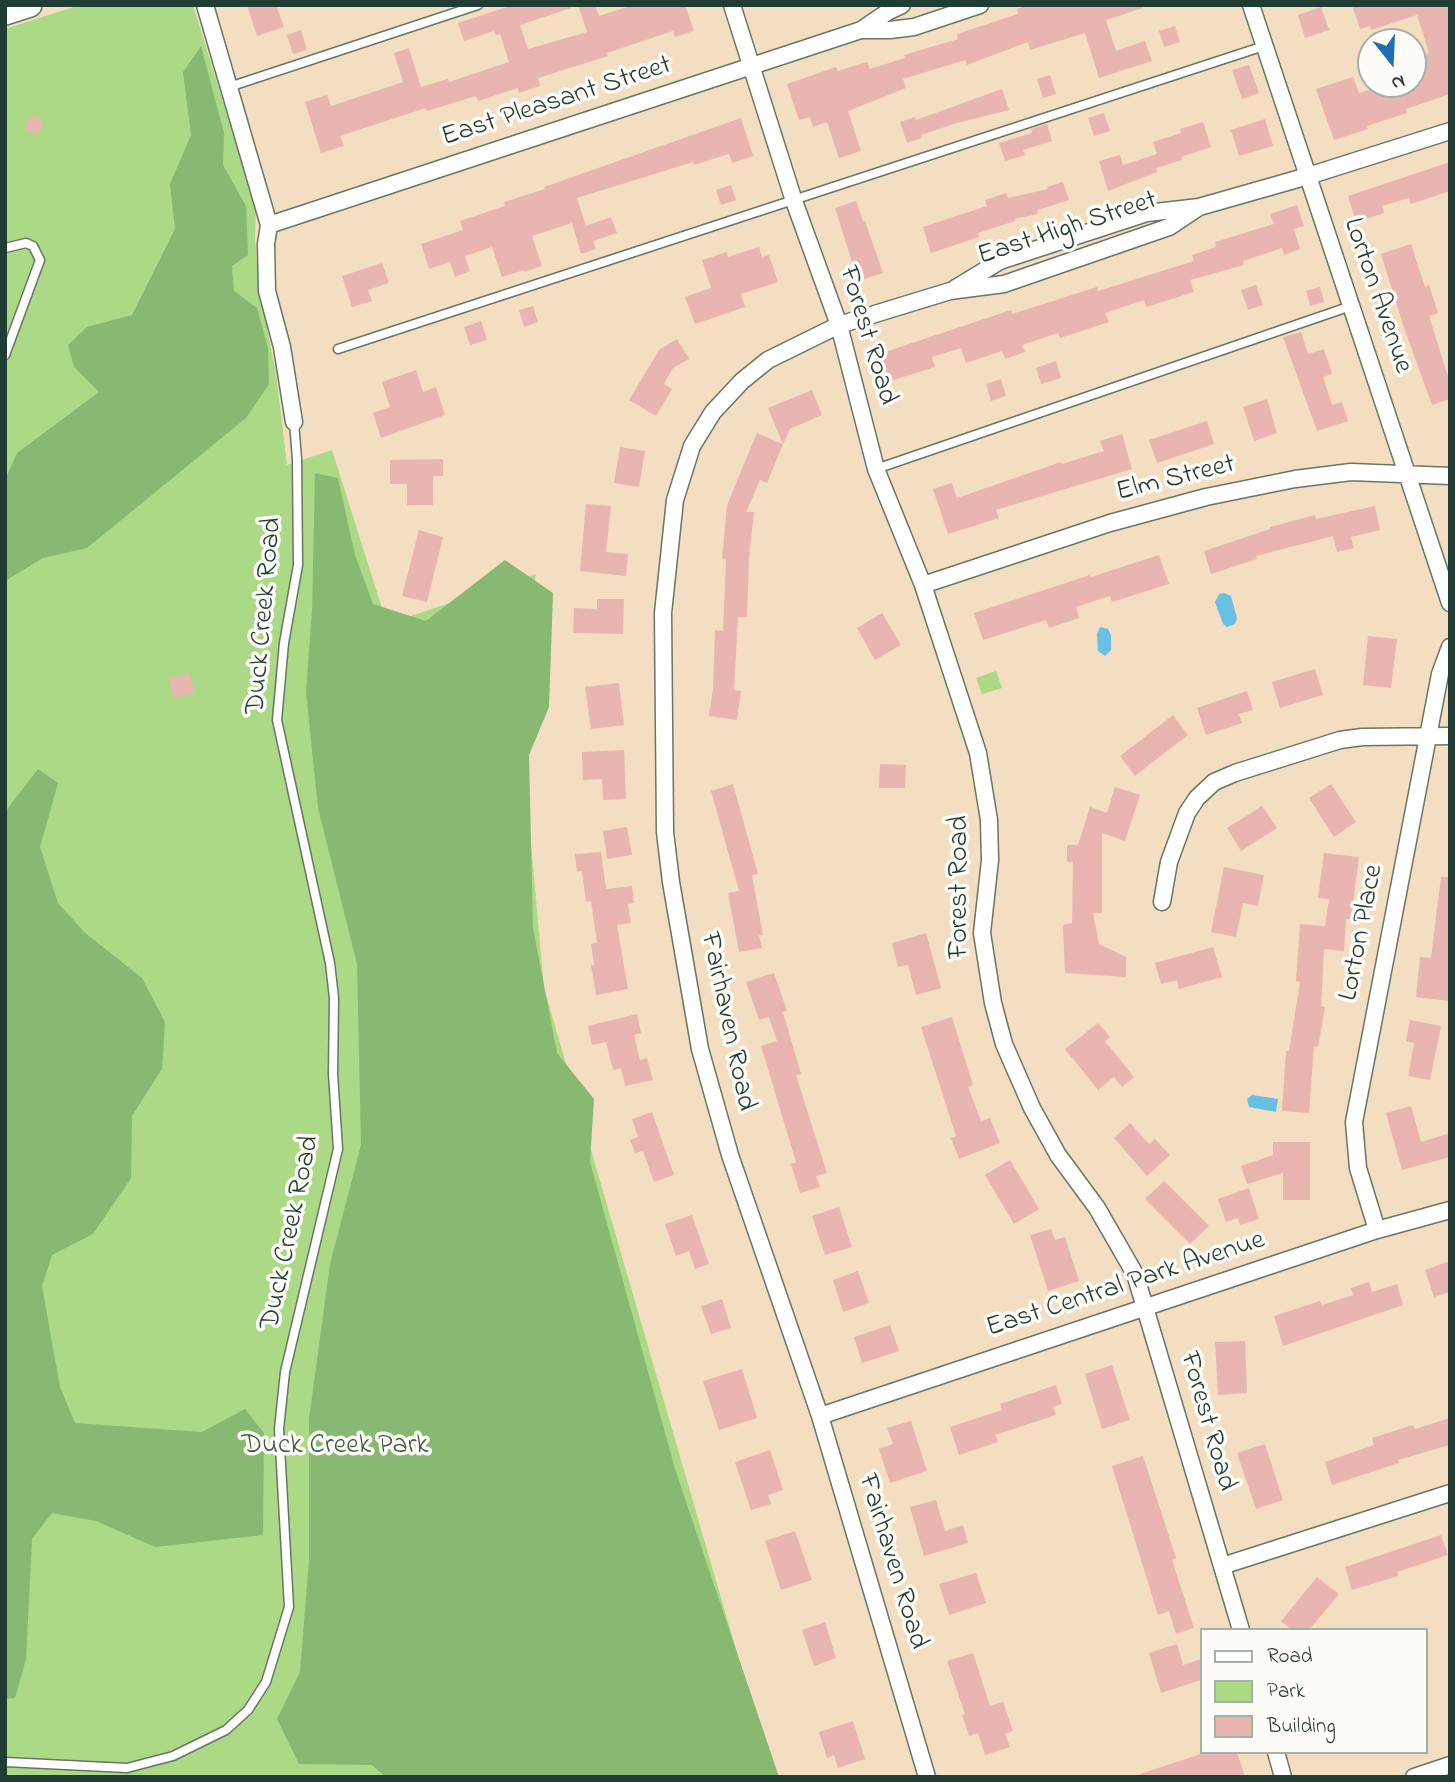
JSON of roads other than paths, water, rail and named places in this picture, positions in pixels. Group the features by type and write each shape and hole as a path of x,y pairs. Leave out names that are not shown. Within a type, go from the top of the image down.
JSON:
{"main road":[{"path":"5,13 30,5"}],"street":[{"path":"205,5 269,225 266,244 267,291 282,347 294,422"},
{"name":"Forest Road","path":"732,5 794,201 839,325 876,469 923,585 966,712 985,791 989,820 990,860 982,933 993,1003 1004,1044 1032,1108 1059,1155 1097,1208 1130,1264 1146,1307 1240,1628"},
{"name":"East Pleasant Street","path":"269,225 862,30 902,5"},
{"name":"East Pleasant Street","path":"862,30 914,27 980,5"},
{"name":"Lorton Avenue","path":"1251,5 1450,603"},
{"name":"East High Street","path":"950,291 1000,261 1147,213 1199,207 1450,131"},
{"name":"East High Street","path":"839,325 950,291 1004,284 1169,227 1199,207"},
{"name":"Fairhaven Road","path":"839,325 768,360 742,381 713,412 692,446 675,500 663,613 665,832 700,1049 730,1155 820,1416 928,1777"},
{"name":"Elm Street","path":"923,585 1110,523 1206,497 1351,472 1450,476"},
{"name":"Lorton Place","path":"1377,1230 1358,1168 1354,1122 1427,736 1440,674 1450,647"},
{"path":"1162,902 1169,862 1187,813 1197,798 1214,782 1340,740 1362,737 1450,736"},
{"name":"East Central Park Avenue","path":"820,1416 1377,1230 1450,1210"},
{"path":"1222,1566 1450,1493"},
{"path":"1277,1754 1283,1777"},
{"path":"1414,1777 1450,1765"}],"lane":[{"path":"229,87 478,5"},
{"path":"338,349 1264,46"},
{"path":"5,248 26,243 33,246 40,260 5,355"},
{"path":"876,469 1351,306"},
{"name":"Duck Creek Road","path":"5,1762 127,1768 173,1756 226,1730 248,1710 266,1682 289,1608 279,1429 285,1372 338,1149 333,1074 334,998 330,962 277,720 284,643 298,565 294,422"}],"water":[{"path":"1219,594 1231,596 1237,618 1235,624 1227,627 1223,624 1215,602"},
{"path":"1100,627 1108,629 1111,635 1111,650 1105,656 1098,651 1097,634"},
{"path":"1252,1095 1278,1099 1276,1112 1249,1107 1247,1099"}],"park label":[{"name":"Duck Creek Park","path":"335,1447"}]}
